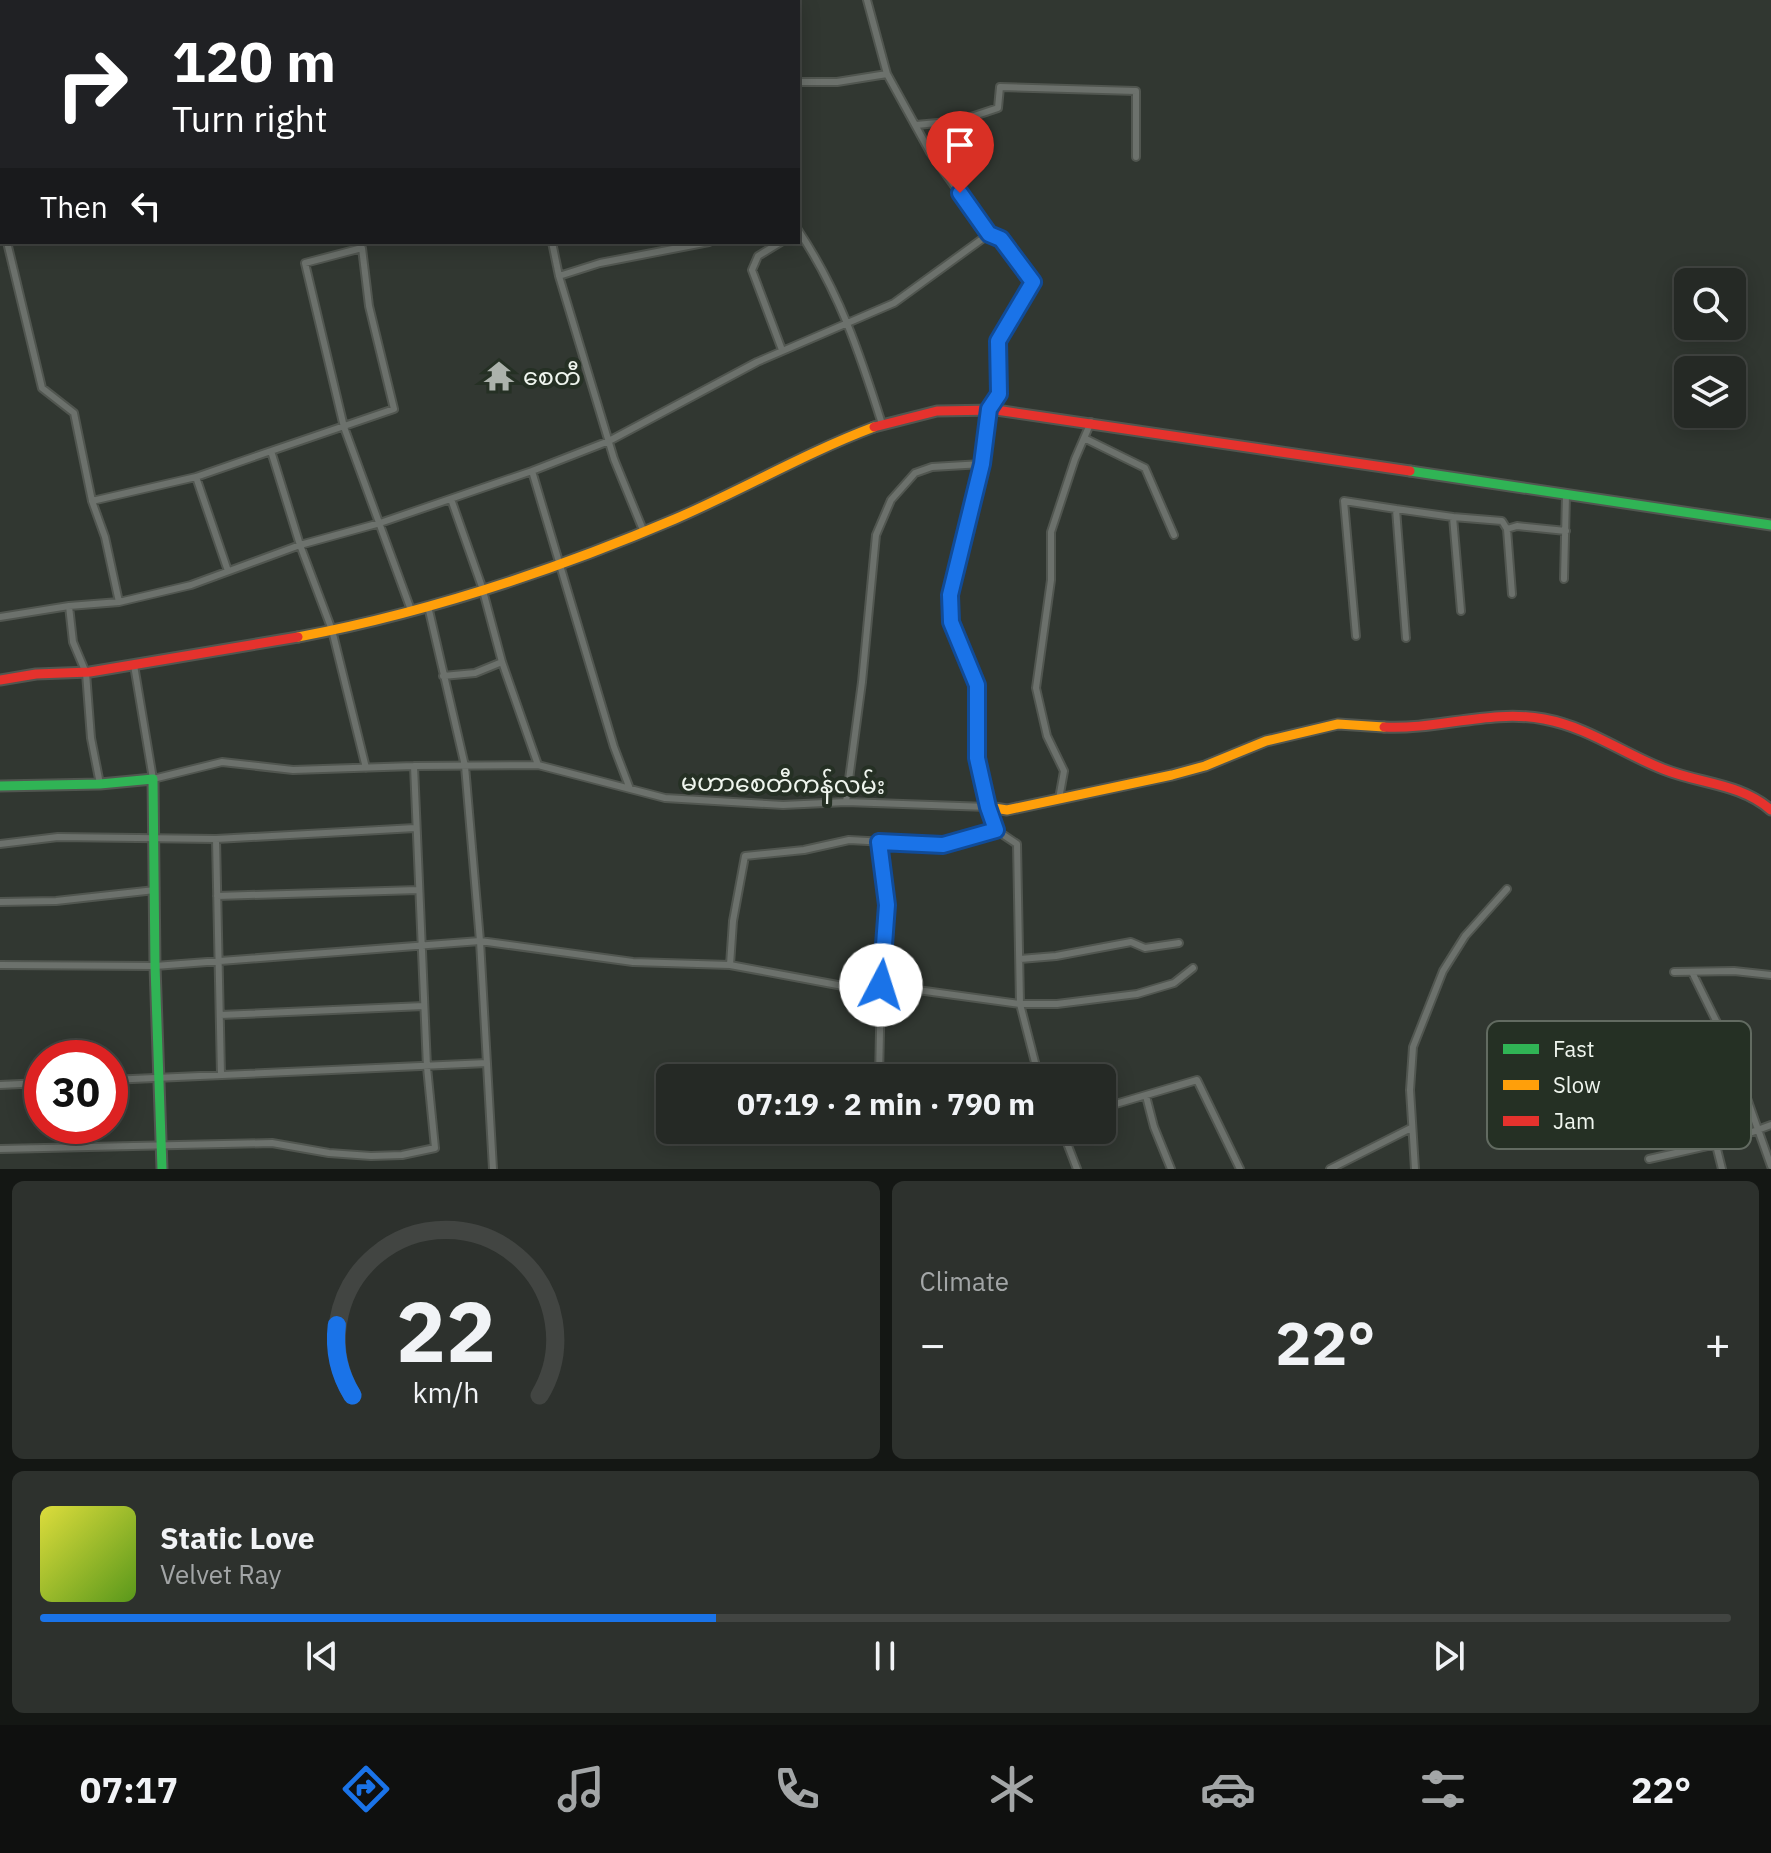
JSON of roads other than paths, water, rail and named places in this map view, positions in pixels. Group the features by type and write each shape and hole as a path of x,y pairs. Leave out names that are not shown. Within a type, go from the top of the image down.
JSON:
{"street":[{"path":"867,0 887,74 930,152 989,234 1001,239 1033,282 998,341 999,394 989,409 982,464 950,595 951,622 977,685 977,758 988,807 996,830 1017,844 1020,1004 1035,1064"},
{"path":"800,82 837,82 887,74"},
{"path":"916,125 959,121 998,108 1000,87 1136,91 1136,157"},
{"path":"800,234 816,257 848,323 882,424"},
{"path":"0,617 119,602 191,585 300,545 380,523 532,471 609,441 782,350 894,303 989,234"},
{"path":"7,244 42,388 74,413 92,501 105,537 119,602"},
{"path":"552,244 559,276 609,441 643,530"},
{"path":"559,276 600,263 699,244"},
{"path":"778,244 758,256 752,270 782,350"},
{"path":"92,501 196,477 344,427 394,409 369,306 362,248 305,263 344,427 411,610"},
{"path":"0,680 34,674 86,673 332,630 428,606 558,564 707,505 853,435 882,424 938,411 989,409 1091,422 1771,525"},
{"path":"1059,799 1064,771 1047,736 1036,688 1051,580 1051,532 1091,422"},
{"path":"1084,438 1145,468 1174,535"},
{"path":"271,451 300,545 332,630 366,768"},
{"path":"846,802 862,682 876,535 891,500 915,473 932,467 982,464"},
{"path":"532,471 614,747 630,789"},
{"path":"196,477 228,571"},
{"path":"1564,579 1566,495"},
{"path":"451,499 538,765"},
{"path":"1356,636 1344,501 1502,521 1507,529 1512,594"},
{"path":"1396,509 1406,638"},
{"path":"1453,517 1461,611"},
{"path":"1507,529 1517,526 1566,531"},
{"path":"69,606 73,642 86,673 91,738 100,784"},
{"path":"428,606 465,766 480,941 493,1169"},
{"path":"443,676 475,673 502,662"},
{"path":"134,664 153,779 162,1169"},
{"path":"988,807 1007,810 1205,766 1266,741 1338,724 1391,727 1508,716 1544,719 1590,732 1664,770 1707,780 1756,797 1771,810"},
{"name":"မဟာစေတီကန်လမ်း","path":"153,779 222,762 293,770 538,765 665,798 783,805 846,802 988,807"},
{"path":"0,1149 272,1143 329,1153 371,1156 402,1155 435,1148 427,1067 414,766"},
{"path":"0,786 100,784 153,779"},
{"path":"0,844 58,837 216,839 415,828"},
{"path":"730,965 733,921 745,856 804,850 849,840 943,845 996,830"},
{"path":"216,839 221,1075"},
{"path":"879,842 887,905 879,1064"},
{"path":"1415,1169 1411,1128 1413,1047 1443,971 1465,936 1507,889"},
{"path":"0,902 56,901 155,890"},
{"path":"217,896 418,890"},
{"path":"0,965 155,966 480,941 633,962 730,965 843,986 881,985 1020,1004 1057,1004 1137,994 1174,983 1193,968"},
{"path":"1020,959 1056,956 1131,942 1145,948 1179,943"},
{"path":"1674,972 1734,971 1771,975"},
{"path":"1692,972 1715,1021"},
{"path":"220,1015 424,1006"},
{"path":"128,1079 487,1063"},
{"path":"1116,1104 1197,1080 1240,1169"},
{"path":"0,1085 24,1084"},
{"path":"1146,1096 1154,1127 1171,1169"},
{"path":"1751,1111 1771,1166"},
{"path":"1751,1131 1771,1125"},
{"path":"1330,1169 1411,1128"},
{"path":"1067,1144 1077,1169"},
{"path":"1649,1159 1697,1149"},
{"path":"1717,1149 1722,1169"}],"place":[{"name":"စေတီ","path":"499,376"}]}
